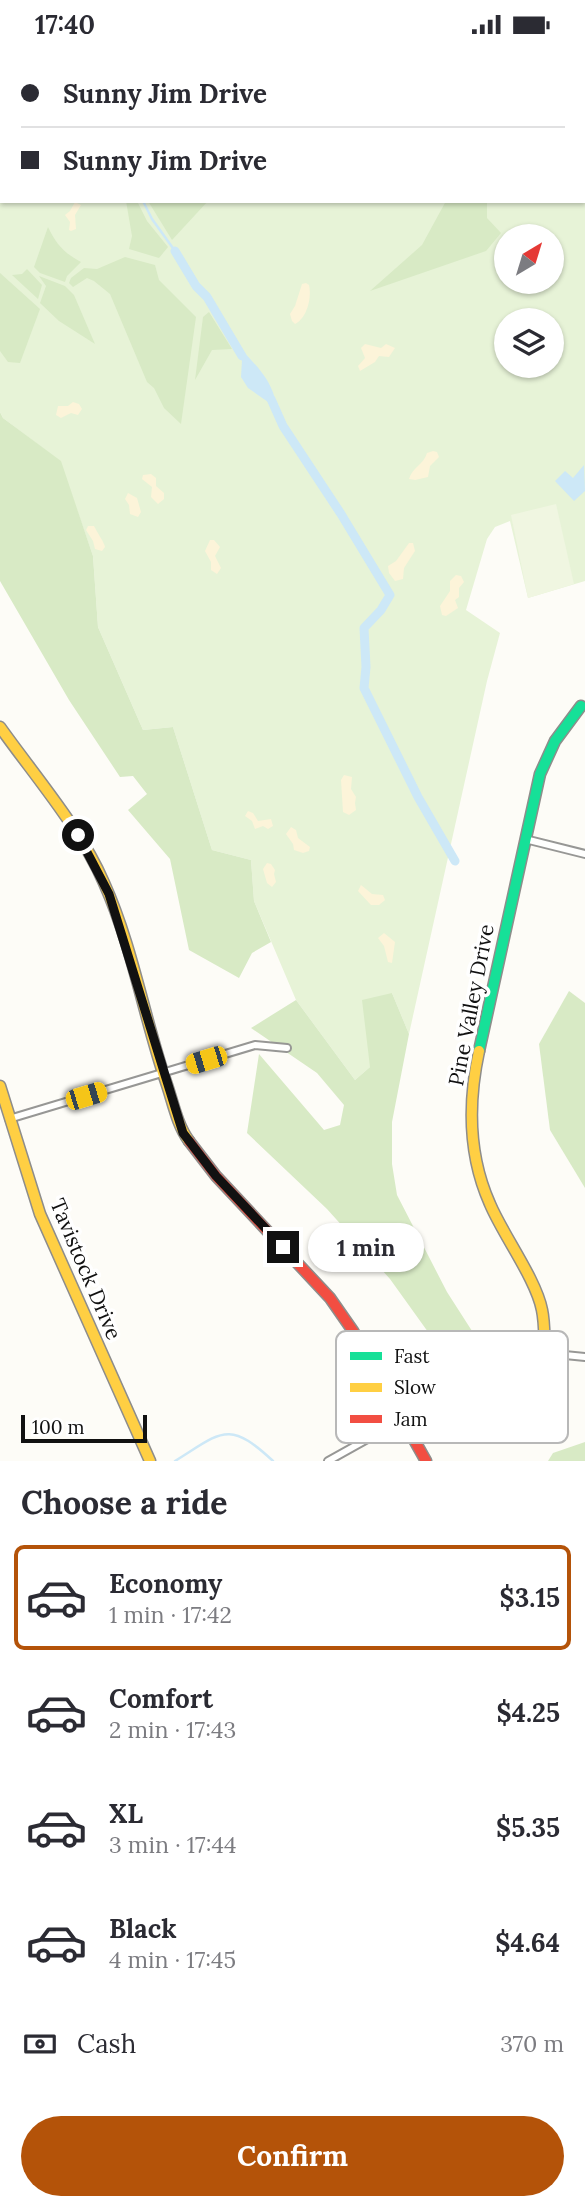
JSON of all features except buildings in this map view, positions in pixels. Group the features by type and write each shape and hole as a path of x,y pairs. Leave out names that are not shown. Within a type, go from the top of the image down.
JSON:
{"street":[{"name":"Pine Valley Drive","path":"544,1331 542,1308 535,1291 490,1205 479,1176 474,1155 471,1111 473,1079 540,774 564,727 581,706"},
{"path":"0,727 78,835 104,882 179,1123 189,1143 216,1176 330,1298 353,1331"},
{"path":"525,839 585,854"},
{"path":"9,1119 255,1045 287,1048"},
{"name":"Tavistock Drive","path":"0,1086 40,1214 150,1461"},
{"path":"328,1461 359,1443"},
{"path":"415,1443 426,1461"}],"green space":[{"path":"0,203 585,203 585,581 528,598 510,521 495,527 487,539 466,610 500,633 409,1034 392,993 370,1067 355,1080 296,1000 254,901 251,860 212,850 173,727 143,730 98,627 93,556 60,461 3,418 0,412"},
{"path":"126,203 138,203 147,221 168,247 159,258 129,249 132,236"},
{"path":"149,203 206,203 172,240"},
{"path":"445,203 487,203 487,218 494,226 494,241 486,251 370,291 422,245"},
{"path":"48,227 61,247 81,262 67,276 65,282 40,273 34,267"},
{"path":"125,257 155,265 159,280 196,317 181,424 164,408 154,388 147,382 110,294 87,278 73,287 69,283 71,278 84,268 97,269"},
{"path":"27,269 42,285 38,299 12,275 22,274"},
{"path":"0,273 40,309 20,363 8,362 0,351"},
{"path":"39,276 65,286 74,295 95,344 59,321 40,303 46,286"},
{"path":"209,312 232,349 212,350 195,380 203,317"},
{"path":"0,412 3,418 61,461 93,556 98,627 143,730 173,727 212,850 251,860 254,901 271,942 252,953 239,978 189,950 170,859 128,810 147,794 133,776 120,777 69,700 0,581"},
{"path":"556,504 574,584 528,598 511,515"},
{"path":"569,991 585,1003 585,1188 550,1130 539,1044"},
{"path":"392,993 409,1034 392,1122 392,1164 397,1195 447,1292 472,1331 427,1331 390,1279 327,1209 247,1133 259,1054 324,1130 340,1125 344,1105 317,1073 251,1028 296,1000 355,1080 370,1067 362,1000"},
{"path":"585,1442 585,1461 548,1461 553,1453"}],"sand":[{"path":"74,203 81,205 75,215 76,229 71,231 70,222 65,215"},
{"path":"306,283 310,290 308,307 303,317 295,324 290,314 302,284"},
{"path":"365,344 381,348 386,344 395,348 389,357 379,356 375,362 360,371 358,366 365,358 361,348"},
{"path":"73,402 79,404 82,409 78,415 71,413 61,418 56,415 58,406 68,406"},
{"path":"437,452 439,457 430,466 428,477 409,479 427,453"},
{"path":"151,474 156,478 156,486 164,493 164,499 158,504 151,497 152,487 142,479 143,475"},
{"path":"128,493 137,498 141,512 138,517 130,514 125,499"},
{"path":"88,526 94,526 105,547 102,551 95,549 86,530"},
{"path":"210,540 214,540 220,547 215,556 221,568 217,574 211,570 211,562 205,551"},
{"path":"409,543 413,543 415,551 404,568 403,579 395,581 388,566 396,561"},
{"path":"456,575 461,576 464,582 459,588 459,597 455,600 458,608 446,616 442,615 440,606 450,591 450,581"},
{"path":"344,775 352,777 351,789 356,797 356,810 349,815 343,812 341,780"},
{"path":"248,811 253,813 258,821 271,819 273,826 268,829 263,826 255,829 252,821 245,816"},
{"path":"291,827 296,830 298,838 310,847 309,851 303,853 294,850 286,834"},
{"path":"267,863 275,870 276,882 272,887 267,883 263,869"},
{"path":"361,885 372,894 383,895 385,900 379,905 371,905 358,891"},
{"path":"384,933 395,942 392,963 388,962 384,946 378,938"}],"water":[{"path":"239,347 266,378 276,406 272,408 248,388 241,377 242,360 235,350"},
{"path":"584,465 585,491 574,501 555,481 565,471 573,478"}],"waterway":[{"path":"144,203 175,251"},
{"path":"175,251 196,286 207,297 242,356"},
{"path":"271,399 283,426 390,595 381,610 364,628 364,688 418,797 455,861"},
{"path":"175,1461 215,1437 225,1434 245,1439 273,1461"}],"traffic: fast":[{"path":"479,1051 540,774 555,741 581,706"}],"traffic: slow":[{"path":"0,727 70,823 104,883 130,956 176,1113 189,1141"},
{"path":"479,1051 472,1109 477,1167 490,1204 539,1298 544,1331"},
{"path":"0,1086 40,1214 150,1461"}],"traffic: jam":[{"path":"189,1141 216,1176 330,1298 353,1331"},
{"path":"416,1443 426,1461"}],"route":[{"path":"78,835 109,894 183,1133 216,1176 283,1247"}]}
